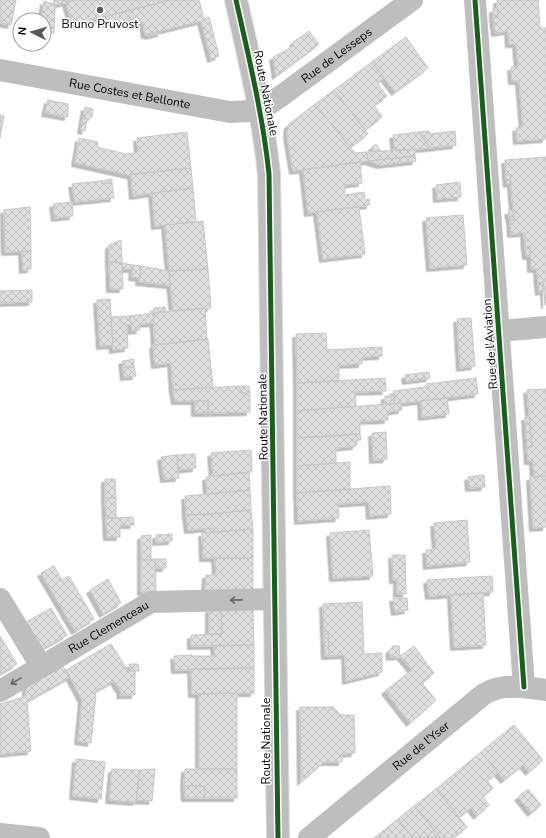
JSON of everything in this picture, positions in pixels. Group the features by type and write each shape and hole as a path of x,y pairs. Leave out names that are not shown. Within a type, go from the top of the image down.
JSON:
{"street":[{"name":"Route Nationale","path":"236,0 260,110 267,150 270,198 278,838"},
{"name":"Rue de Lesseps","path":"260,110 282,96 412,0"},
{"name":"Rue de l'Aviation","path":"474,0 524,688"},
{"name":"Rue Costes et Bellonte","path":"0,70 230,112 251,112 260,110"},
{"path":"499,330 546,327"},
{"path":"0,599 41,666"},
{"name":"Rue Clemenceau","path":"0,690 151,602 275,599"},
{"name":"Rue de l'Yser","path":"309,838 484,694 493,689 502,687 546,690"},
{"path":"0,834 38,838"}],"building":[{"path":"0,0 16,0 14,12 12,12 11,25 0,23"},
{"path":"53,0 76,0 55,5"},
{"name":"Bruno Pruvost","path":"76,0 170,0 72,25 66,2"},
{"path":"170,0 199,0 204,19 209,17 219,56 211,59 201,21 145,35 143,22 130,26 129,20 106,24 104,17"},
{"path":"497,0 538,0 540,28 546,28 546,139 517,141 516,128 523,127 519,81 512,81 511,67 518,67 516,44 509,44 508,31 495,33 493,18 498,18"},
{"path":"44,1 55,5 54,33 52,33 52,12 42,12"},
{"path":"493,9 498,9 498,18 493,18"},
{"path":"161,31 161,33 148,36 148,34"},
{"path":"309,31 319,44 276,76 273,57 294,46 293,42"},
{"path":"406,37 428,68 395,92 372,62"},
{"path":"372,62 384,78 377,83 387,96 374,105 382,117 365,130 334,90"},
{"path":"334,90 368,134 350,147 315,104"},
{"path":"48,100 68,104 68,117 45,113"},
{"path":"315,104 355,153 367,152 368,161 293,171 287,135 288,125"},
{"path":"85,107 93,109 92,117 87,119 83,118"},
{"path":"0,115 4,116 0,138"},
{"path":"83,118 87,119 85,131 81,130"},
{"path":"429,131 430,134 455,131 456,145 430,148 419,132"},
{"path":"187,132 191,168 129,175 75,163 79,138 98,142 97,147 126,154 138,153 137,138"},
{"path":"419,132 430,148 395,151 393,135"},
{"path":"376,144 381,151 373,152 372,147"},
{"path":"415,149 415,156 368,161 367,152"},
{"path":"415,156 416,161 380,165 368,161"},
{"path":"546,157 545,305 543,282 538,283 537,269 531,269 530,246 525,247 524,233 511,234 510,220 514,220 510,174 506,175 505,160"},
{"path":"360,162 362,183 344,185 345,195 364,192 365,200 369,199 370,205 308,213 303,170"},
{"path":"191,168 193,188 133,196 131,174"},
{"path":"510,174 511,183 507,184 506,175"},
{"path":"112,179 112,183 102,184 101,181"},
{"path":"101,181 102,184 112,183 114,198 75,202 72,184"},
{"path":"460,182 461,197 437,199 436,185"},
{"path":"193,188 196,222 155,226 152,193"},
{"path":"72,202 73,216 55,218 53,204"},
{"path":"30,207 31,251 5,252 4,210"},
{"path":"359,207 365,254 323,259 317,212"},
{"path":"508,211 513,211 514,220 510,220"},
{"path":"463,215 467,265 430,268 426,218"},
{"path":"203,221 208,269 169,271 165,225"},
{"path":"121,240 122,263 109,261 109,245"},
{"path":"530,246 530,256 526,256 525,247"},
{"path":"31,251 31,269 23,270 22,252"},
{"path":"109,261 122,263 123,289 110,289"},
{"path":"122,263 133,265 132,269 122,269"},
{"path":"133,265 141,266 140,278 132,277"},
{"path":"141,266 169,271 170,285 139,282"},
{"path":"208,269 211,308 173,311 169,271"},
{"path":"543,282 543,291 539,292 538,283"},
{"path":"32,290 32,302 0,303 0,291"},
{"path":"110,299 113,345 100,346 97,300"},
{"path":"165,307 166,312 154,313 154,308"},
{"path":"205,308 207,339 155,345 153,313"},
{"path":"153,313 154,323 139,324 140,330 132,331 130,316"},
{"path":"130,316 131,324 127,325 128,348 113,350 111,317"},
{"path":"471,318 475,366 460,368 457,319"},
{"path":"326,333 327,350 382,347 382,356 362,357 362,364 339,365 339,381 297,383 296,334"},
{"path":"208,339 213,387 173,390 171,363 155,365 153,345"},
{"path":"134,359 134,367 123,368 122,361"},
{"path":"134,367 136,376 124,377 123,368"},
{"path":"429,372 430,378 406,381 405,375"},
{"path":"385,378 386,391 355,392 356,406 297,411 297,383"},
{"path":"476,378 478,394 395,404 393,391 426,387 426,384"},
{"path":"238,386 242,392 250,396 250,412 208,413 208,401 175,401 173,390"},
{"path":"238,386 249,386 250,396 242,392"},
{"path":"546,389 546,476 534,477 533,461 528,461 527,447 532,447 527,390"},
{"path":"385,396 395,396 395,404 385,404"},
{"path":"447,398 449,414 422,417 421,401"},
{"path":"195,401 208,401 208,413 195,413"},
{"path":"401,403 402,410 387,412 388,420 360,421 360,434 297,438 297,411"},
{"path":"525,417 529,417 532,447 527,447"},
{"path":"386,432 387,459 373,460 372,433"},
{"path":"360,434 361,440 356,440 356,446 336,448 336,463 297,466 297,438"},
{"path":"251,450 252,472 213,476 211,453"},
{"path":"195,454 196,468 178,470 177,455"},
{"path":"177,455 179,478 164,479 161,457"},
{"path":"350,462 350,489 297,493 297,466"},
{"path":"249,472 250,490 207,494 206,477"},
{"path":"484,475 485,487 469,488 468,477"},
{"path":"546,476 546,527 533,528 530,477"},
{"path":"105,479 115,479 116,498 105,498"},
{"path":"390,486 391,514 370,516 369,502 338,504 339,518 298,521 297,493"},
{"path":"250,490 251,510 186,515 185,496"},
{"path":"105,498 116,498 116,518 106,518"},
{"path":"251,510 253,529 213,532 213,528 188,530 186,515"},
{"path":"133,517 134,525 120,525 120,537 107,537 106,518"},
{"path":"467,520 470,562 427,566 426,550 436,549 434,523"},
{"path":"213,528 213,532 206,533 206,529"},
{"path":"253,529 253,558 203,558 202,533"},
{"path":"369,530 373,576 333,578 330,533"},
{"path":"172,534 172,541 156,542 156,535"},
{"path":"151,535 151,560 141,560 141,536"},
{"path":"392,555 405,555 406,594 397,594 397,580 393,580"},
{"path":"215,558 253,558 253,590 205,591 206,575 216,575"},
{"path":"155,559 166,559 166,568 155,568"},
{"path":"155,559 156,592 141,592 141,560"},
{"path":"54,566 62,580 69,576 94,619 75,631 41,573"},
{"path":"492,576 493,592 429,596 427,580"},
{"path":"108,579 121,603 103,614 90,590"},
{"path":"483,593 486,645 454,647 451,595"},
{"path":"393,598 407,598 408,610 395,612"},
{"path":"362,602 364,654 382,653 382,672 346,681 345,655 329,656 328,631 324,632 323,604"},
{"path":"51,608 67,635 42,649 26,622"},
{"path":"209,609 221,609 222,634 209,634"},
{"path":"221,609 253,609 254,645 191,646 191,635 222,634"},
{"path":"328,631 329,656 325,656 324,632"},
{"path":"0,636 17,664 0,674"},
{"path":"111,644 128,671 135,671 135,695 120,695 121,692 114,681 94,692 96,695 91,743 78,741 82,700 66,670"},
{"path":"254,645 254,668 175,670 174,656 215,656 214,646"},
{"path":"393,646 399,646 400,656 390,657 389,651"},
{"path":"414,646 434,673 422,683 436,700 410,723 385,691 412,670 400,656"},
{"path":"61,663 70,677 27,701 31,751 0,754 0,704 26,696 26,683"},
{"path":"129,664 138,664 139,671 130,671"},
{"path":"254,668 254,693 192,694 191,669"},
{"path":"237,693 237,769 199,769 199,694"},
{"path":"300,707 333,707 341,715 354,715 355,753 342,754 342,762 324,762 301,782"},
{"path":"514,725 543,760 529,772 523,765 504,780 481,752"},
{"path":"481,752 498,772 487,781 493,788 483,797 489,805 477,816 471,808 459,817 436,789"},
{"path":"76,759 105,762 101,799 73,796"},
{"path":"112,769 140,770 136,802 109,800"},
{"path":"155,769 152,801 136,800 140,770"},
{"path":"185,769 237,769 237,798 205,798 204,786 184,786"},
{"path":"184,786 204,786 205,798 185,798"},
{"path":"436,789 467,827 453,838 441,838 414,806"},
{"path":"528,789 541,805 531,813 518,797"},
{"path":"414,806 440,837 413,838 398,819"},
{"path":"398,819 413,838 374,838"}],"cycle path":[{"path":"236,0 251,65 269,174 278,838"},
{"path":"475,0 524,687"}],"place":[{"name":"Bruno Pruvost","path":"100,10"}]}
